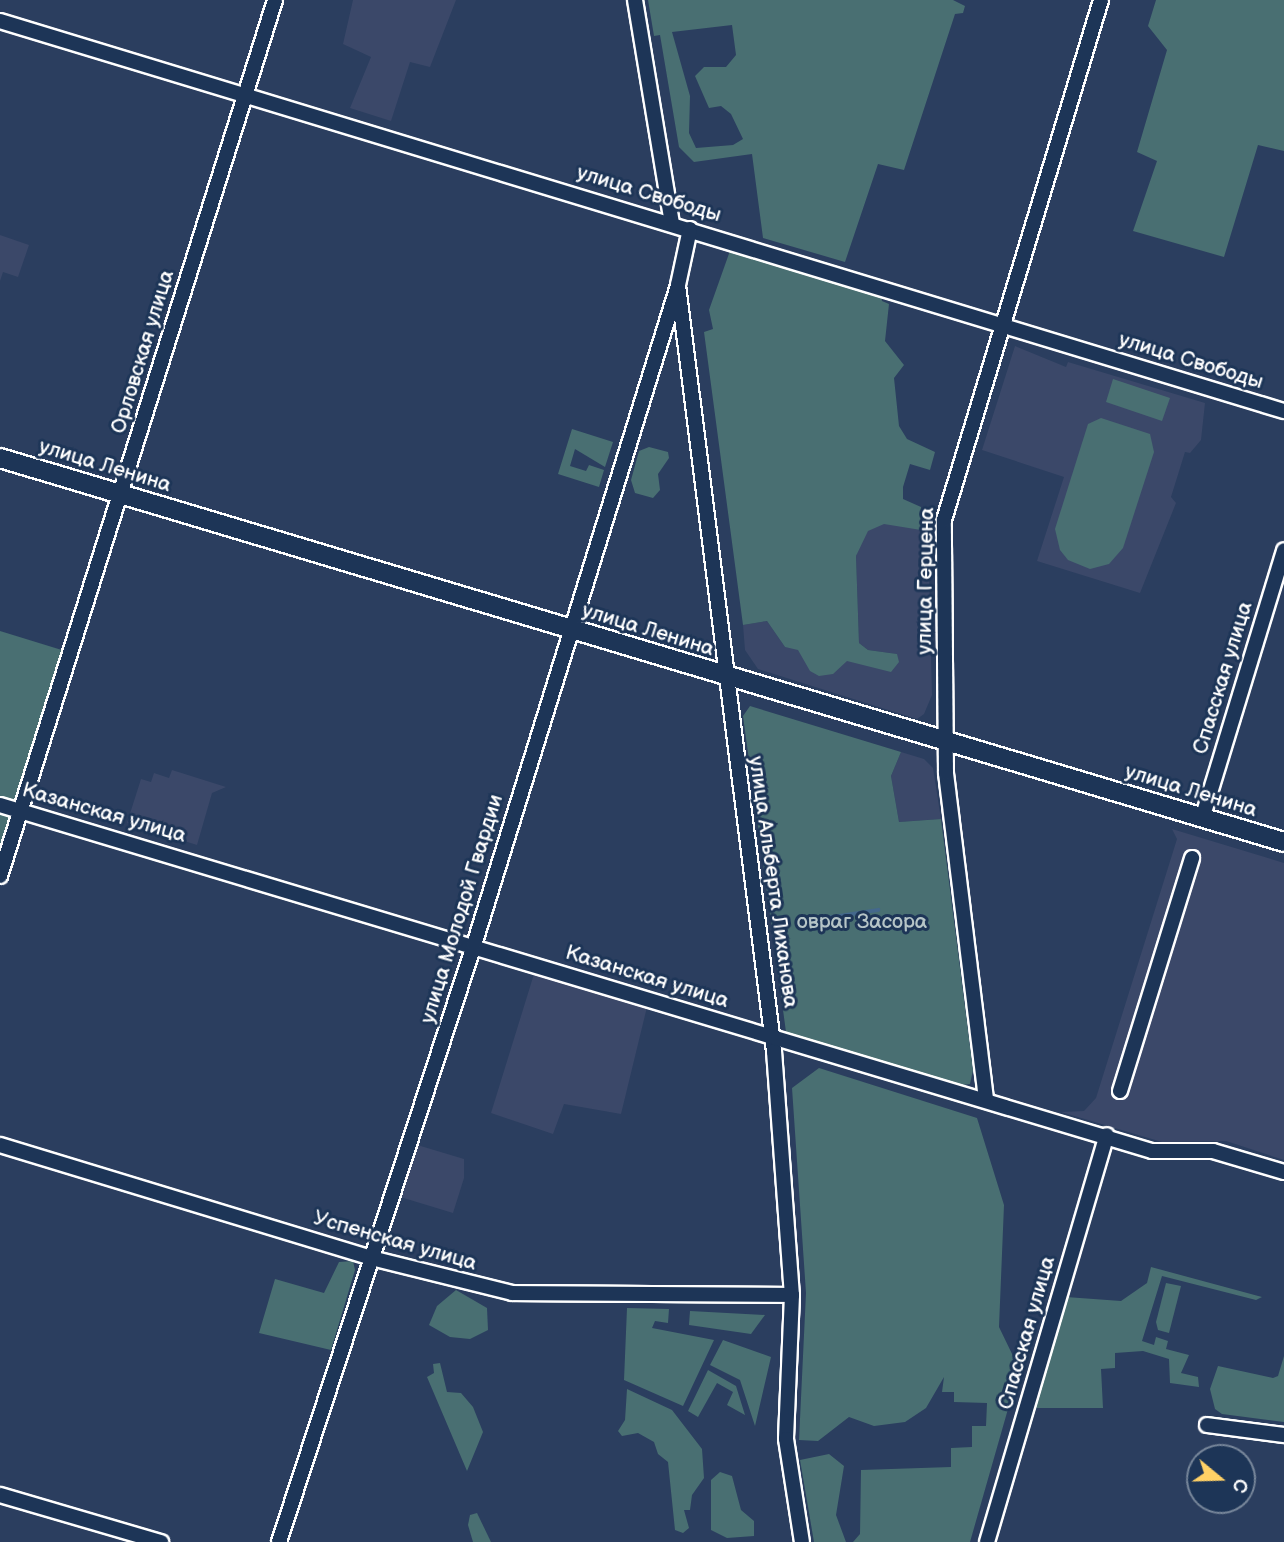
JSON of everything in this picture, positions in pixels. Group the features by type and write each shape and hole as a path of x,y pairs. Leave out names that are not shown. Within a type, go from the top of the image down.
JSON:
{"main road":[{"name":"улица Ленина","path":"0,458 1284,842"}],"street":[{"name":"Орловская улица","path":"0,876 275,0"},
{"path":"635,0 672,223"},
{"name":"улица Герцена","path":"986,1099 945,741 944,520 1101,0"},
{"name":"улица Свободы","path":"0,21 1284,411"},
{"name":"улица Альберта Лиханова","path":"690,229 678,285 725,677 773,1038 792,1295 786,1438 802,1542"},
{"name":"улица Молодой Гвардии","path":"279,1542 474,945 678,285"},
{"name":"Спасская улица","path":"1202,819 1284,550"},
{"name":"Казанская улица","path":"0,805 1160,1152 1213,1151 1284,1172"},
{"path":"1120,1091 1192,858"},
{"name":"Спасская улица","path":"987,1542 1107,1135"},
{"name":"Успенская улица","path":"0,1145 372,1258 512,1293 792,1295"},
{"path":"1208,1425 1284,1435"},
{"path":"0,1495 161,1542"}],"shaded area":[{"path":"353,0 456,0 430,67 410,62 391,121 350,108 371,57 343,44"},
{"path":"0,235 29,245 18,277 3,272 0,281"},
{"path":"1015,346 1066,367 1068,362 1205,403 1201,440 1190,453 1185,452 1171,497 1176,503 1140,593 1037,561 1064,477 982,450"},
{"path":"884,520 928,530 932,695 924,714 917,719 758,669 745,650 743,625 767,621 785,647 897,654 868,650 859,643 856,556 865,529"},
{"path":"901,752 924,759 933,768 941,819 899,822 891,776"},
{"path":"172,770 226,787 212,793 197,845 127,823 141,779 151,782 154,773 169,778"},
{"path":"1172,829 1284,863 1284,1160 1226,1141 1162,1142 1061,1112 1084,1111 1096,1098 1177,839"},
{"path":"534,974 647,1007 621,1114 564,1104 553,1134 491,1113"},
{"path":"414,1144 464,1159 464,1178 453,1213 397,1196"}],"green space":[{"path":"648,0 953,0 965,6 963,13 955,14 904,170 878,164 845,262 763,238 752,154 694,162 679,147 660,35 654,36","holes":["732,25 736,55 726,67 704,67 695,76 709,108 721,106 731,114 743,139 733,145 696,148 689,133 690,96 672,32"]},
{"path":"1156,0 1284,0 1284,151 1258,145 1224,257 1133,231 1157,161 1137,152 1167,50 1148,26"},
{"path":"731,248 881,295 882,301 889,304 885,341 904,365 894,378 899,426 907,439 935,452 930,470 910,464 903,487 903,499 921,507 921,530 884,524 868,531 856,556 859,643 868,650 897,654 899,662 891,672 847,661 833,674 819,676 810,671 798,650 785,647 767,621 743,625 704,332 713,329 709,310"},
{"path":"1113,379 1170,398 1162,421 1106,402"},
{"path":"1101,418 1150,434 1154,452 1123,548 1109,564 1090,569 1068,560 1060,550 1055,529 1088,424"},
{"path":"572,429 613,442 605,467 575,449 570,466 586,471 589,465 604,470 599,487 558,474"},
{"path":"649,447 668,452 669,458 658,474 660,490 653,498 635,493 631,480 639,451"},
{"path":"0,631 65,651 0,860"},
{"name":"овраг Засора","path":"750,706 901,752 891,776 899,822 941,819 973,1070 970,1084 962,1085 786,1032 743,716"},
{"path":"819,1068 977,1118 1004,1205 999,1327 1014,1358 1022,1360 970,1542 853,1542 860,1534 861,1470 951,1467 951,1448 972,1447 972,1426 986,1426 987,1403 954,1402 954,1392 942,1392 944,1377 926,1408 905,1422 874,1426 849,1417 818,1441 799,1440 806,1293 792,1088"},
{"path":"353,1261 355,1270 331,1350 259,1333 275,1279 324,1293 339,1262"},
{"path":"1151,1267 1262,1297 1256,1300 1162,1276 1142,1341 1154,1345 1156,1337 1168,1341 1166,1349 1189,1355 1181,1373 1198,1377 1199,1387 1170,1383 1169,1359 1143,1351 1115,1353 1115,1368 1101,1369 1103,1408 1032,1408 1066,1297 1121,1301 1147,1283"},
{"path":"1166,1283 1181,1286 1169,1333 1158,1330 1156,1322"},
{"path":"456,1290 487,1308 488,1330 470,1339 450,1337 429,1325 437,1306"},
{"path":"627,1308 669,1309 668,1323 655,1321 652,1328 714,1340 683,1406 624,1380"},
{"path":"690,1311 765,1315 751,1334 689,1325"},
{"path":"723,1340 771,1357 755,1426 740,1380 710,1365"},
{"path":"1284,1356 1284,1422 1222,1414 1215,1409 1210,1389 1218,1366 1273,1378 1278,1376"},
{"path":"440,1363 447,1392 461,1393 473,1407 483,1432 467,1471 427,1377 434,1373 433,1364"},
{"path":"708,1370 736,1386 745,1415 727,1405 733,1392 717,1383 698,1417 688,1411"},
{"path":"627,1389 672,1410 702,1449 704,1478 692,1495 690,1510 684,1510 689,1528 683,1533 675,1530 668,1462 658,1454 654,1442 638,1433 622,1436 618,1431 625,1420"},
{"path":"829,1454 844,1466 836,1515 846,1542 814,1542 800,1460"},
{"path":"720,1472 732,1476 741,1510 754,1521 754,1536 727,1538 711,1530 711,1480"},
{"path":"477,1513 491,1542 473,1542 468,1525 470,1515"}],"waterway":[{"path":"814,920 878,910"}]}
